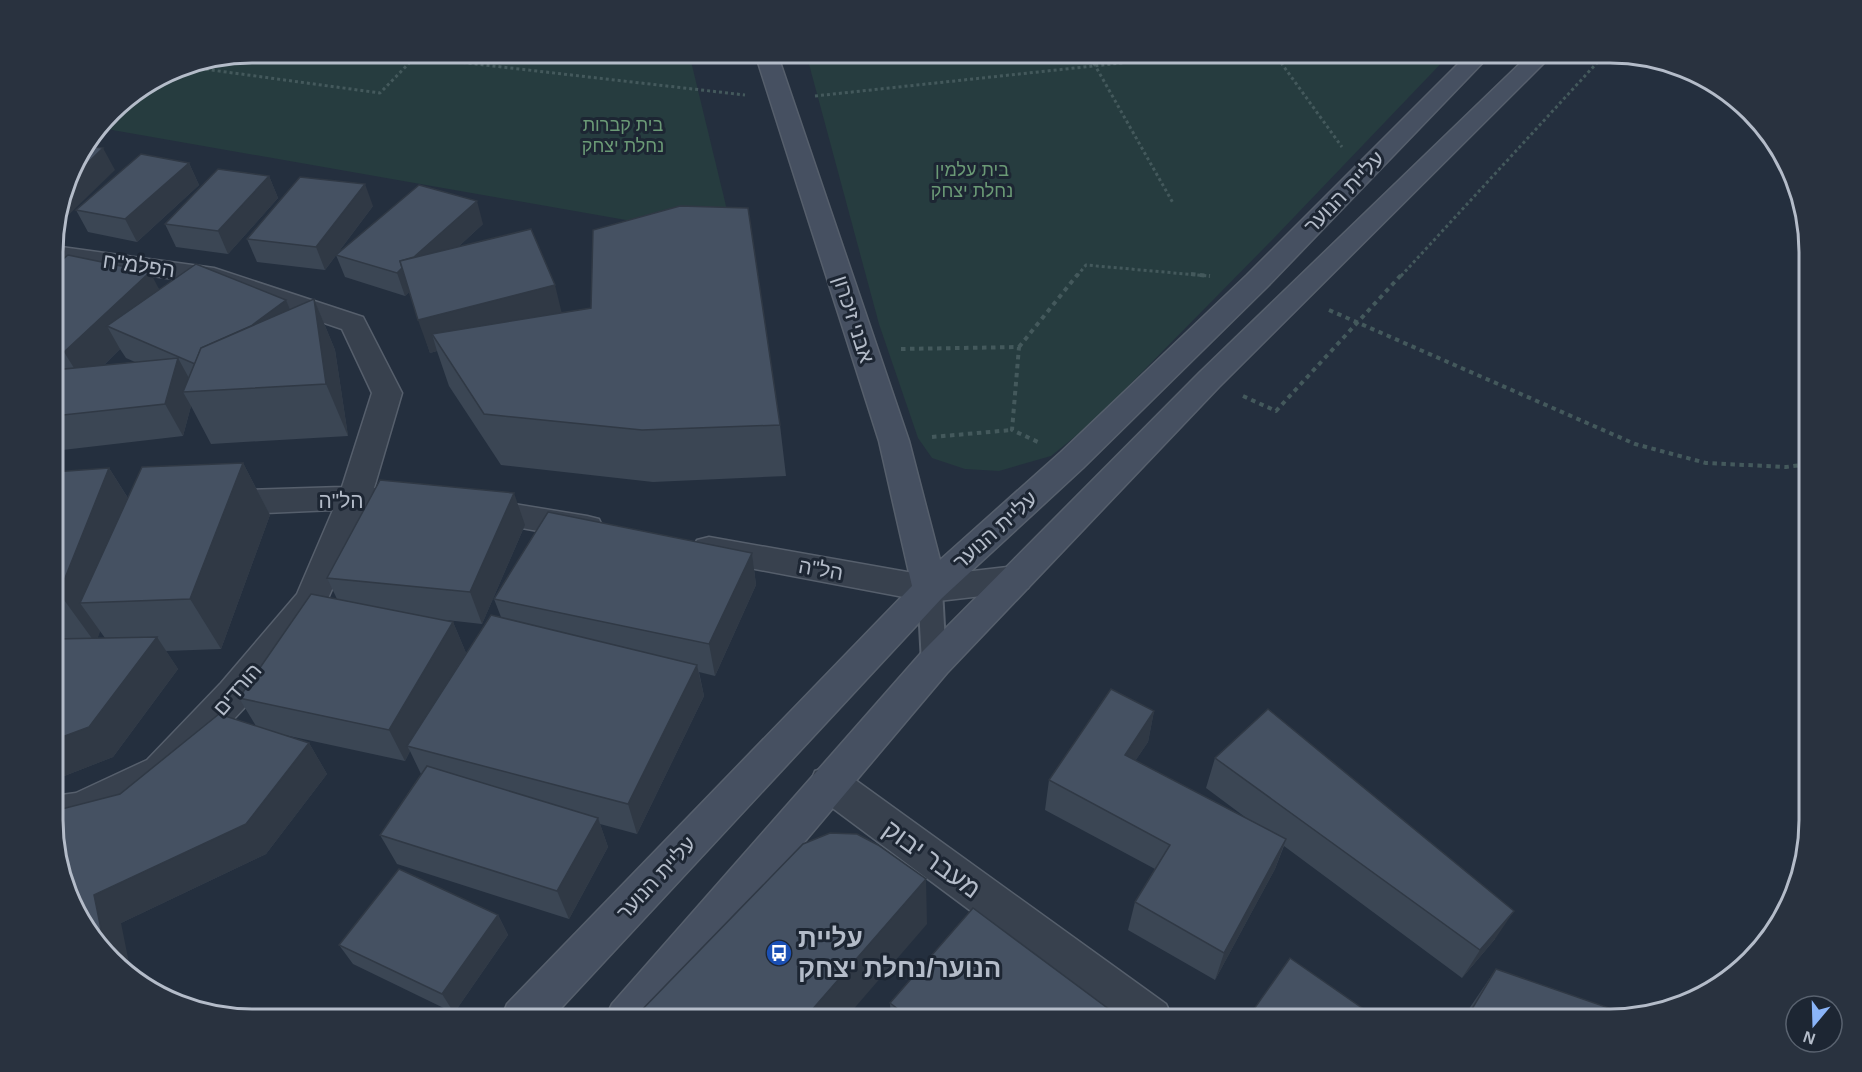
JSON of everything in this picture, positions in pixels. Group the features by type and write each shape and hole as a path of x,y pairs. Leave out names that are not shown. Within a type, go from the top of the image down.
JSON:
{"street":[{"name":"אבני זיכרון","path":"770,63 894,441 930,589"},
{"name":"עליית הנוער","path":"531,1009 930,589 1072,460 1257,280 1470,63"},
{"name":"עליית הנוער","path":"636,1009 934,663 1209,380 1532,63"},
{"name":"הפלמ\"ח","path":"63,255 214,276 353,323 387,393 355,498"},
{"name":"הל\"ה","path":"191,504 355,498 506,513 621,534"},
{"name":"הורדים","path":"63,812 80,809 160,772 234,694 311,601 355,498"},
{"name":"הל\"ה","path":"678,544 930,589 1016,579"},
{"name":"מעבר יבוק","path":"829,783 1137,1009"}],"lane":[{"path":"930,589 934,663"}],"path":[{"path":"203,69 380,93 409,63"},
{"path":"467,63 782,99 1128,63"},
{"path":"1095,63 1173,203"},
{"path":"1282,63 1361,175"},
{"path":"1209,380 1276,411 1596,63"},
{"path":"1012,430 1018,347 1086,266 1257,280"},
{"path":"1295,296 1635,444 1706,463 1786,467 1799,465"},
{"path":"864,350 1018,347"},
{"path":"894,441 1012,430 1072,460"}],"green space":[{"name":"בית קברות נחלת יצחק","path":"252,63 691,63 734,239 108,129 127,110 158,88 203,69 228,65"},
{"name":"בית עלמין נחלת יצחק","path":"809,63 1441,63 1092,423 1051,456 999,471 965,469 932,458 918,438 879,324"}],"building":[{"path":"95,147 103,148 84,166"},
{"path":"141,154 189,163 125,219 76,210"},
{"path":"218,169 269,176 218,231 165,224"},
{"path":"300,177 365,184 316,247 247,239"},
{"path":"419,185 477,201 414,257 400,261 402,268 397,273 336,255"},
{"path":"680,206 748,208 780,425 642,430 484,414 432,334 591,308 593,230"},
{"path":"531,229 555,285 418,320 400,261"},
{"path":"68,255 150,272 64,352 63,352 63,259"},
{"path":"196,264 286,300 251,326 201,348 195,364 107,326"},
{"path":"314,299 326,384 183,392 201,348"},
{"path":"178,358 165,404 63,415 63,369"},
{"path":"243,463 190,599 80,603 142,467"},
{"path":"109,468 63,583 63,471"},
{"path":"380,480 514,493 470,592 327,578"},
{"path":"548,512 752,553 709,644 494,599"},
{"path":"311,594 453,622 389,730 239,698"},
{"path":"491,615 697,665 628,804 407,746"},
{"path":"157,637 89,727 63,737 63,639"},
{"path":"1111,689 1154,711 1125,755 1286,839 1224,953 1135,902 1170,845 1049,780"},
{"path":"1268,709 1514,911 1480,950 1215,758"},
{"path":"219,714 309,743 246,824 94,895 102,934 73,881 65,844 63,809 120,794"},
{"path":"427,766 598,818 557,891 380,835"},
{"path":"830,833 857,834 878,845 926,879 813,1009 643,1009 803,844"},
{"path":"399,869 498,915 442,994 339,945"},
{"path":"973,908 1109,1009 898,1009 890,1003"},
{"path":"1290,958 1364,1009 1254,1009"},
{"path":"1496,969 1612,1009 1472,1009"}],"place":[{"name":"עליית הנוער/נחלת יצחק","path":"779,953"}]}
